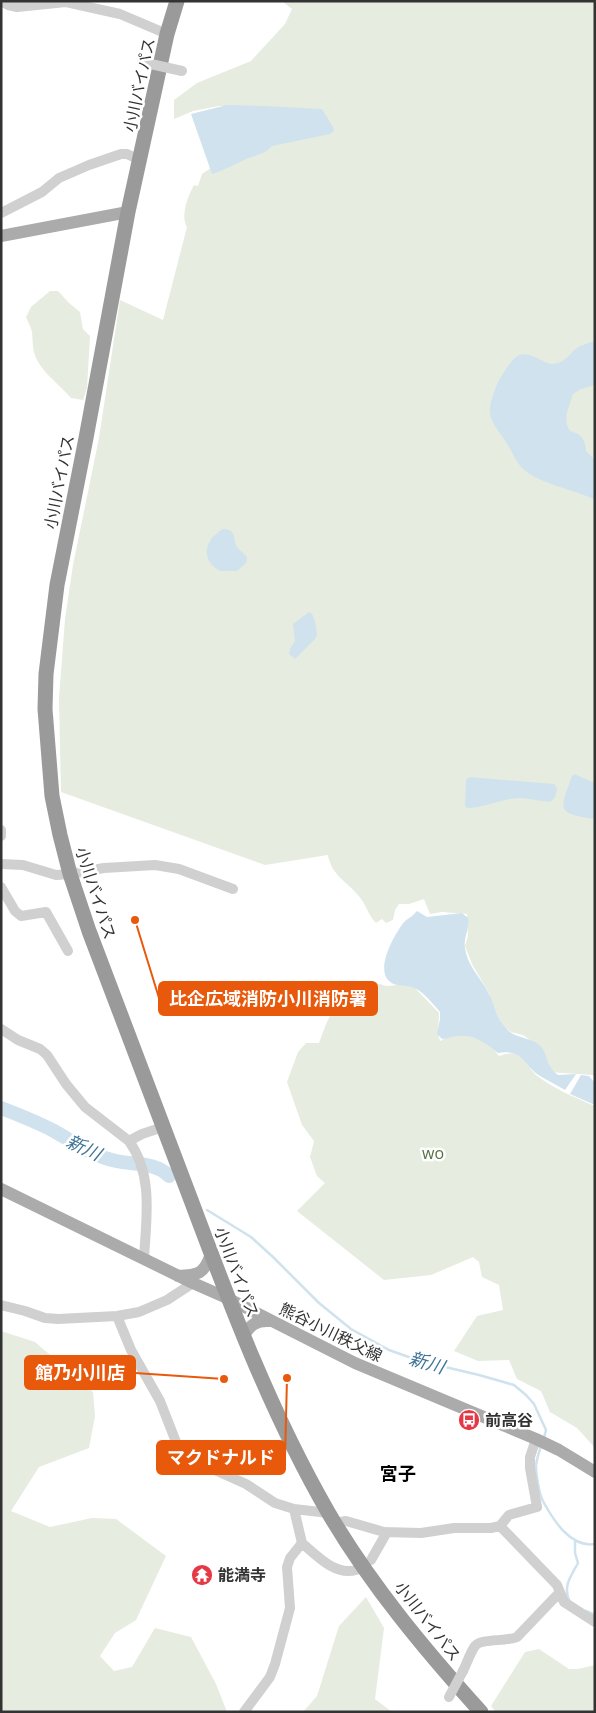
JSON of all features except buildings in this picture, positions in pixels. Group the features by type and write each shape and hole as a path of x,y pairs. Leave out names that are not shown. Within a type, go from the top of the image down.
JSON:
{"highway":[{"name":"小川バイパス","path":"177,1 167,34 128,212 57,585 46,674 45,709 52,796 70,874 89,931 227,1298 266,1392 332,1518 392,1605 427,1650 481,1712"}],"main road":[{"path":"1,236 128,212"},
{"name":"熊谷小川秩父線","path":"1,1189 355,1362 536,1439 559,1450 595,1472"},
{"path":"178,1276 192,1276 204,1270 211,1254"},
{"path":"244,1337 250,1326 254,1323 270,1320"}],"street":[{"path":"1,1 17,7 66,2 120,14 167,34"},
{"path":"142,62 182,71"},
{"path":"1,212 42,192 59,178 89,165 122,154 127,154 140,160"},
{"path":"1,830 1,836"},
{"path":"1,864 23,865 56,875 104,868 155,865 178,869 233,889"},
{"path":"1,887 20,916 46,912 68,951"},
{"path":"1,1029 18,1040 40,1049 47,1055 66,1084 85,1107 129,1141 139,1158 147,1188 144,1259"},
{"path":"129,1141 142,1134 163,1127"},
{"path":"1,1305 45,1318 117,1316 139,1312 167,1300 193,1283"},
{"path":"117,1316 131,1350 160,1401 178,1447 186,1457 246,1484 275,1503 294,1509 387,1532 421,1533 454,1528 491,1528 500,1526 509,1515 537,1507 530,1463 536,1439"},
{"path":"294,1509 302,1543 314,1554 334,1567 345,1572 356,1570"},
{"path":"500,1526 557,1585 564,1602 595,1622"},
{"path":"371,1560 387,1532"},
{"path":"244,1712 270,1677 275,1664 290,1608 288,1567 290,1558 302,1543"},
{"path":"447,1701 476,1645 481,1642 510,1640 517,1637 560,1592"}],"green space":[{"path":"282,1 595,1 595,1076 549,1072 541,1048 523,1035 511,1032 500,1024 491,1012 490,995 472,964 465,946 468,936 467,914 442,912 430,914 424,899 409,904 399,904 395,910 393,920 386,923 382,919 376,923 357,893 337,874 328,855 265,865 61,792 59,698 65,619 73,565 99,438 120,300 163,320 187,227 184,217 186,206 194,185 198,186 202,174 291,113 219,106 193,111 174,119 174,100 197,83 251,61 285,24 292,9"},
{"path":"50,291 58,291 80,312 83,329 90,336 87,388 83,400 71,398 44,370 34,353 32,332 26,317 31,307"},
{"name":"wo","path":"368,981 387,986 411,984 439,1013 438,1033 440,1041 456,1033 487,1041 499,1056 510,1053 518,1055 543,1080 595,1106 595,1448 577,1428 550,1412 541,1391 517,1379 509,1360 478,1361 454,1351 477,1316 503,1310 499,1285 482,1277 479,1262 473,1257 431,1275 384,1280 297,1211 325,1183 317,1176 310,1157 314,1141 302,1125 287,1082 298,1052 306,1043 319,1043 340,996"},
{"path":"1,1331 35,1342 93,1392 95,1416 89,1448 39,1467 11,1511 50,1527 92,1518 116,1519 166,1556 136,1620 115,1633 100,1656 114,1671 132,1667 155,1628 191,1637 216,1684 227,1712 1,1712"},
{"path":"366,1597 384,1628 375,1699 392,1712 303,1712 317,1696 339,1626"},
{"path":"539,1649 569,1669 595,1665 595,1712 496,1712 491,1706 525,1652"}],"water":[{"path":"227,105 322,109 334,131 330,134 272,146 263,153 212,174 191,114"},
{"path":"595,342 595,385 581,389 573,394 566,418 570,431 582,438 586,451 595,460 595,500 529,474 517,461 490,414 491,403 498,383 506,369 517,357 524,354 556,364 563,361 579,347"},
{"path":"223,529 233,533 236,545 247,558 246,563 237,571 220,571 209,561 207,555 208,544"},
{"path":"309,612 315,621 317,634 315,639 295,659 289,654 295,641 293,624"},
{"path":"574,774 595,783 595,819 573,815 564,808 565,796"},
{"path":"469,777 554,784 557,788 555,797 549,801 514,798 467,808 465,806 466,780"},
{"path":"417,911 427,917 462,913 468,918 465,941 466,954 488,992 498,1017 510,1032 538,1044 544,1051 551,1067 558,1075 576,1074 565,1090 534,1072 522,1059 513,1053 498,1053 475,1038 456,1036 442,1039 437,1034 440,1012 431,1002 414,988 389,981 385,975 384,968 388,951 401,926"},
{"path":"581,1075 589,1076 595,1083 595,1105 570,1094"}],"waterway":[{"name":"新川","path":"1,1108 48,1128 99,1156 116,1161 151,1166 158,1168 169,1176"},
{"name":"新川","path":"207,1210 251,1237 319,1303 351,1329 389,1350 420,1361 514,1385 534,1404 546,1430 544,1438"},
{"name":"新川","path":"541,1446 536,1469 539,1490 544,1503 558,1525 571,1538 578,1542 595,1544"},
{"path":"569,1600 567,1586 578,1563 575,1553 575,1541"},
{"path":"586,1611 595,1615"}],"place":[{"name":"比企広域消防小川消防署","path":"135,920"},
{"name":"マクドナルド","path":"287,1378"},
{"name":"館乃小川店","path":"224,1379"},
{"name":"前高谷","path":"469,1420"},
{"name":"能満寺","path":"202,1575"}],"district":[{"name":"宮子","path":"398,1473"}]}
